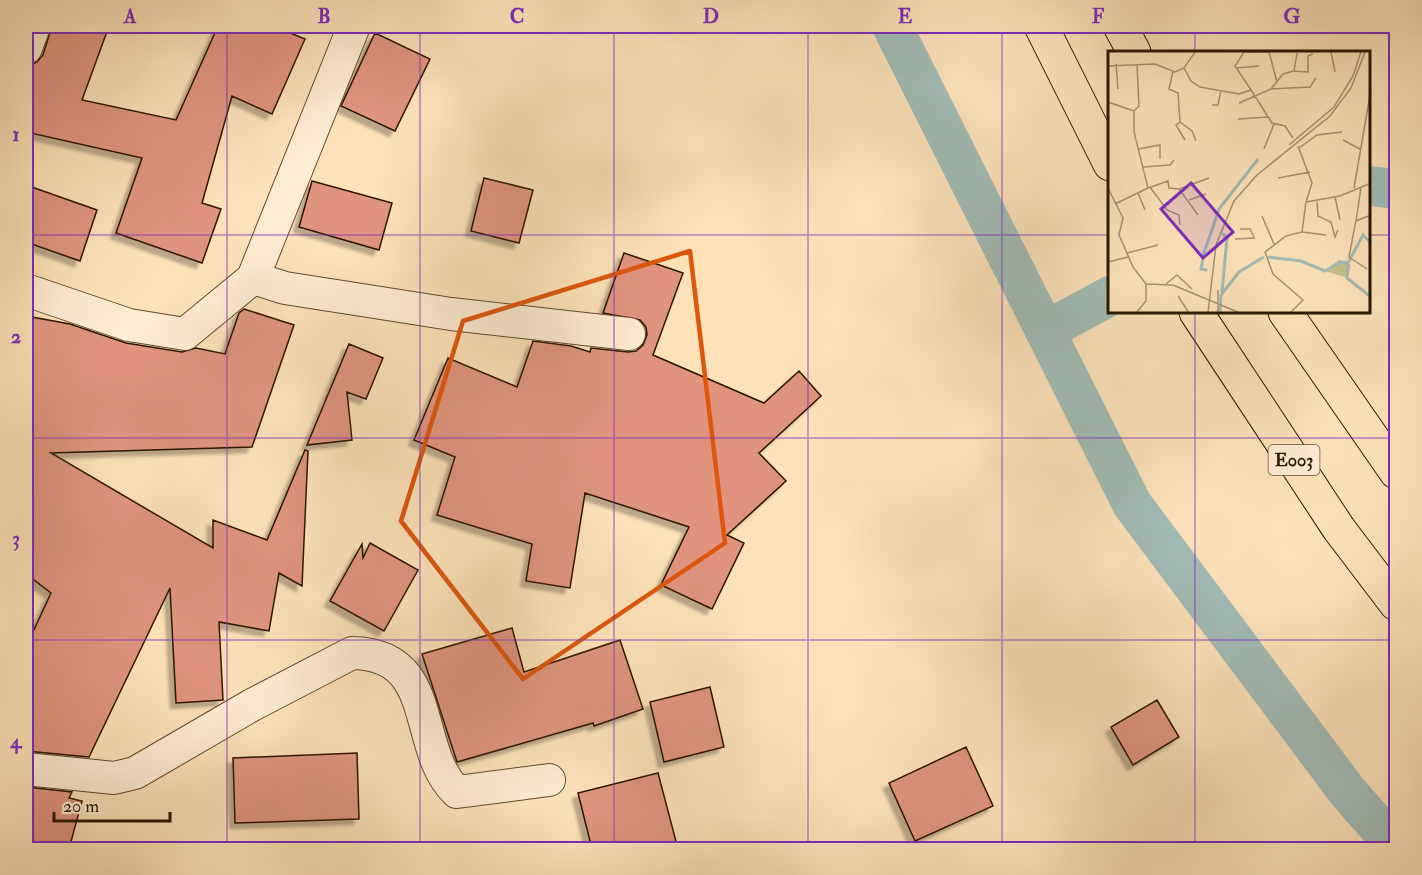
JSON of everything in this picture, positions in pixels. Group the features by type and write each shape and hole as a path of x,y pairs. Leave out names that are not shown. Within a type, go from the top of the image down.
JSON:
{"highway":[{"path":"1041,26 1108,160"},
{"path":"1120,26 1133,51"},
{"name":"E003","path":"1197,314 1339,529 1396,604"},
{"path":"1286,314 1396,472"}],"street":[{"path":"26,48 34,26"},
{"path":"26,290 129,325 185,334 254,278 354,26"},
{"path":"254,278 285,288 440,313 629,334"},
{"path":"26,769 114,778 135,773 252,705 352,653 370,653 396,664 416,690 444,780 457,792 549,780"}],"highlighted area":[{"path":"690,251 725,543 523,679 401,521 463,321"}],"building":[{"path":"52,26 109,26 82,100 176,120 218,26 273,26 305,39 272,114 232,96 202,203 221,209 202,263 116,233 142,158 26,132 26,74 29,66 43,55"},
{"path":"375,33 430,59 395,131 341,106"},
{"path":"484,178 533,190 519,243 471,231"},
{"path":"312,181 392,203 379,250 299,227"},
{"path":"26,185 97,210 80,261 26,242"},
{"path":"624,253 683,273 653,355 764,403 799,371 821,396 759,453 786,481 727,535 744,543 712,609 661,585 689,527 585,493 570,588 526,581 532,544 437,515 455,457 414,440 448,358 517,387 533,341 571,346 590,352 591,348 636,351 643,345 647,335 646,327 640,320 603,313"},
{"path":"244,309 294,325 252,447 51,453 213,548 213,520 267,540 305,450 308,451 302,586 279,573 269,631 219,622 223,700 176,703 170,588 89,757 26,751 26,647 51,593 26,574 26,316 70,324 126,343 182,352 196,348 225,354 239,313"},
{"path":"349,344 383,358 366,399 347,392 352,440 307,445"},
{"path":"370,543 418,570 384,631 330,601 362,544 363,558"},
{"path":"512,628 524,672 620,640 643,709 594,726 593,723 457,762 422,654"},
{"path":"710,687 724,747 664,762 650,702"},
{"path":"1157,700 1179,737 1133,765 1111,727"},
{"path":"966,747 993,806 915,841 889,783"},
{"path":"357,753 359,819 235,823 233,758"},
{"path":"658,773 678,849 592,849 578,793"},
{"path":"26,787 72,792 69,798 82,801 69,849 26,849"}],"waterway":[{"path":"892,26 1132,504 1347,791 1396,847"},
{"path":"1371,186 1396,189"},
{"path":"1045,331 1108,297"}]}
